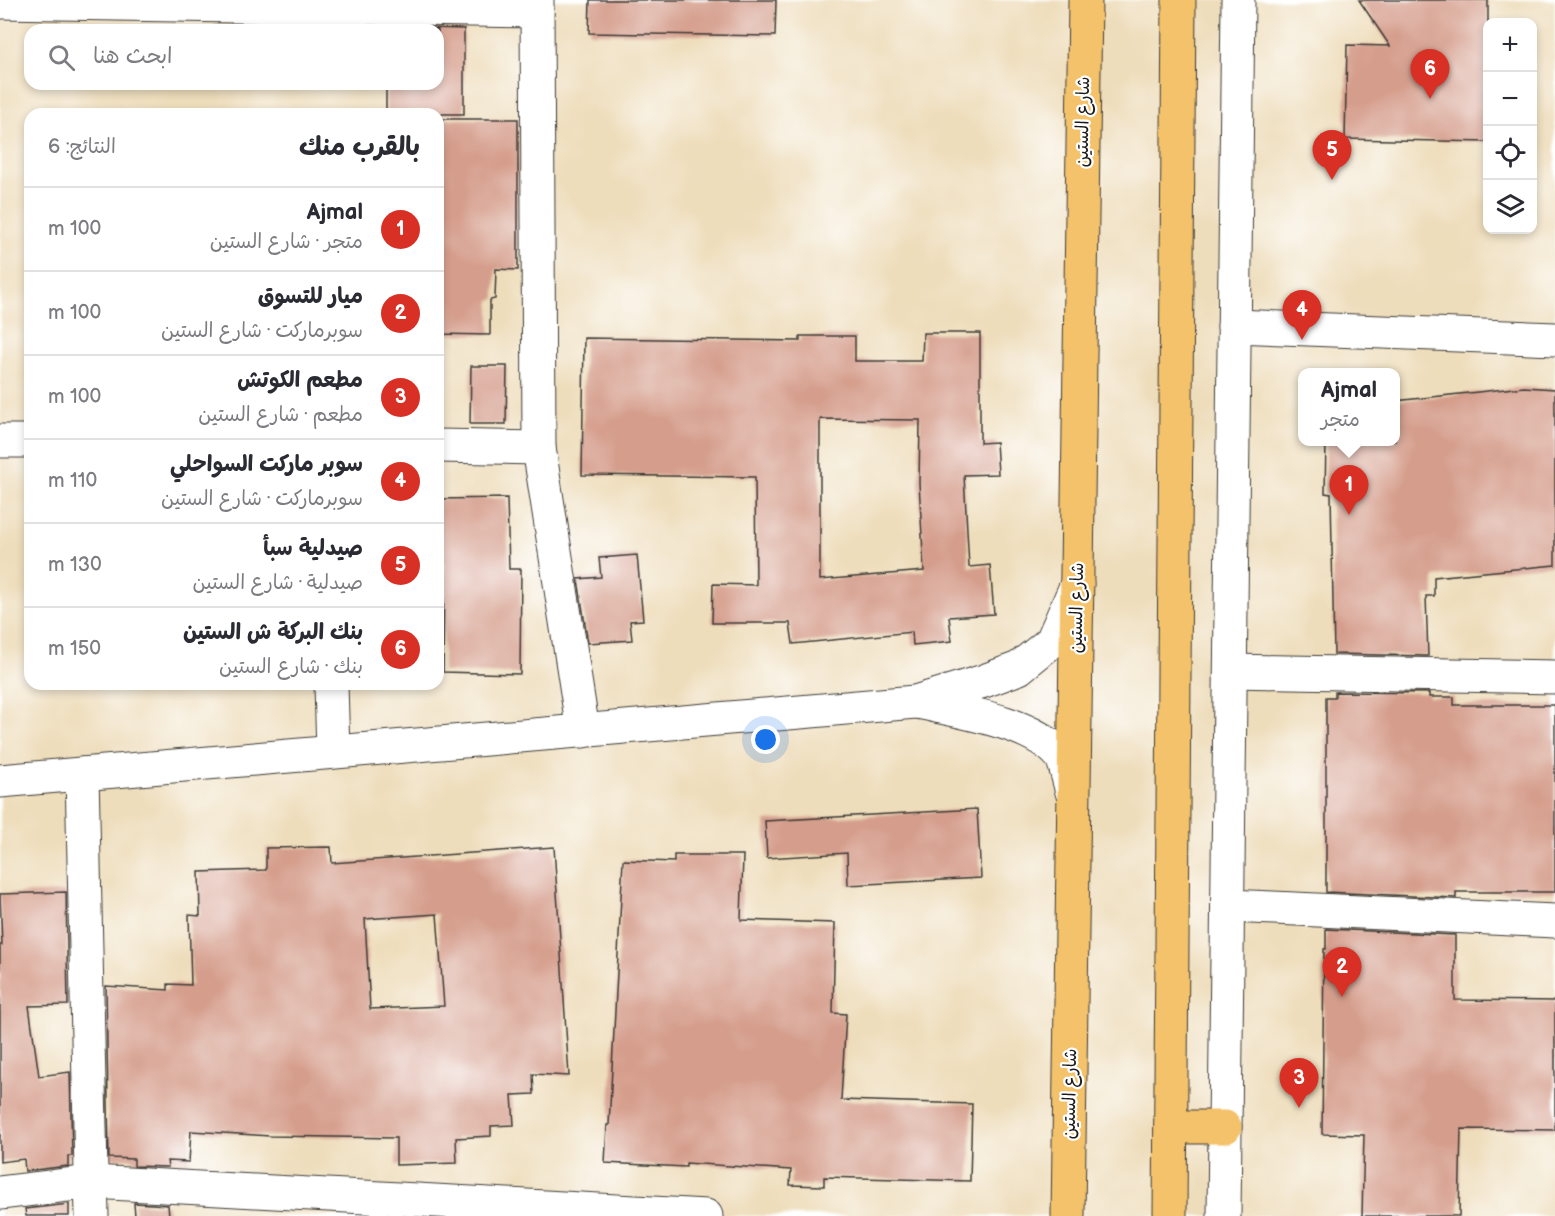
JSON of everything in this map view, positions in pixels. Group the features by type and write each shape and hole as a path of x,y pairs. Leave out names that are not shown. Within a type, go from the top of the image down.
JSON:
{"main road":[{"name":"شارع الستين","path":"1068,1216 1085,0"},
{"path":"1170,1216 1179,0"},
{"path":"1171,1127 1225,1126"}],"street":[{"path":"1224,1216 1238,0"},
{"path":"0,2 537,5 538,448 583,731"},
{"path":"1234,326 1555,339"},
{"path":"0,441 24,441"},
{"path":"444,446 538,448"},
{"path":"0,781 915,702 1019,668 1052,641 1077,584"},
{"path":"1231,671 1555,677"},
{"path":"331,690 333,752"},
{"path":"915,702 986,717 1038,737 1062,756 1074,798"},
{"path":"82,774 92,1216"},
{"path":"1228,906 1555,921"},
{"path":"0,1193 92,1182 706,1216"}],"building":[{"path":"590,0 776,0 775,36 589,33"},
{"path":"1359,0 1488,0 1488,18 1483,18 1483,142 1345,139 1347,45 1390,46"},
{"path":"444,28 464,29 464,114 444,114 444,108 386,108 386,90 444,90"},
{"path":"444,119 518,119 518,270 496,269 495,299 490,300 490,335 444,334"},
{"path":"923,333 980,333 980,443 996,442 998,474 964,475 969,567 990,565 994,614 949,617 952,641 913,645 912,632 793,644 790,623 712,623 713,584 756,585 755,477 582,475 584,338 800,341 800,336 855,336 855,361 922,361","holes":["820,419 920,420 919,483 924,571 820,580"]},
{"path":"471,366 507,366 506,424 470,424"},
{"path":"1524,387 1555,389 1555,565 1434,577 1434,596 1426,596 1428,656 1334,654 1331,494 1325,493 1326,446 1400,446 1400,400"},
{"path":"507,498 509,569 521,569 520,674 444,672 444,499"},
{"path":"637,555 643,620 630,621 632,640 588,643 578,579 601,577 599,558"},
{"path":"1335,692 1429,693 1429,697 1454,697 1454,705 1555,705 1555,892 1456,892 1456,898 1326,892 1326,697 1335,697"},
{"path":"977,809 981,878 848,885 847,853 767,858 765,821"},
{"path":"331,847 332,863 554,847 569,1076 533,1074 534,1094 512,1095 514,1125 491,1126 491,1136 456,1138 457,1163 396,1165 396,1138 270,1136 191,1131 189,1162 167,1161 168,1167 134,1166 134,1159 109,1158 106,986 168,990 168,984 191,985 189,915 200,916 199,872 266,870 266,848","holes":["437,914 444,1006 370,1009 365,919"]},
{"path":"674,855 743,855 741,920 835,923 833,1013 846,1014 841,1100 972,1104 970,1181 824,1177 824,1186 790,1185 791,1170 686,1163 686,1167 605,1163 623,860 674,862"},
{"path":"66,892 68,1005 29,1006 39,1076 70,1072 72,1156 68,1156 68,1166 25,1171 24,1159 0,1162 0,945 2,945 0,894"},
{"path":"1326,929 1455,935 1455,1000 1555,1001 1555,1130 1461,1129 1459,1216 1362,1216 1364,1135 1322,1134"},
{"path":"134,1203 168,1205 169,1216 135,1216"},
{"path":"69,1204 69,1216 26,1216 25,1209"}],"place":[{"name":"بنك البركة ش الستين","path":"1430,99"},
{"name":"صيدلية سبأ","path":"1332,180"},
{"name":"سوبر ماركت السواحلي","path":"1302,340"},
{"name":"Ajmal","path":"1349,515"},
{"name":"ميار للتسوق","path":"1342,997"},
{"name":"مطعم الكوتش","path":"1299,1108"}]}
